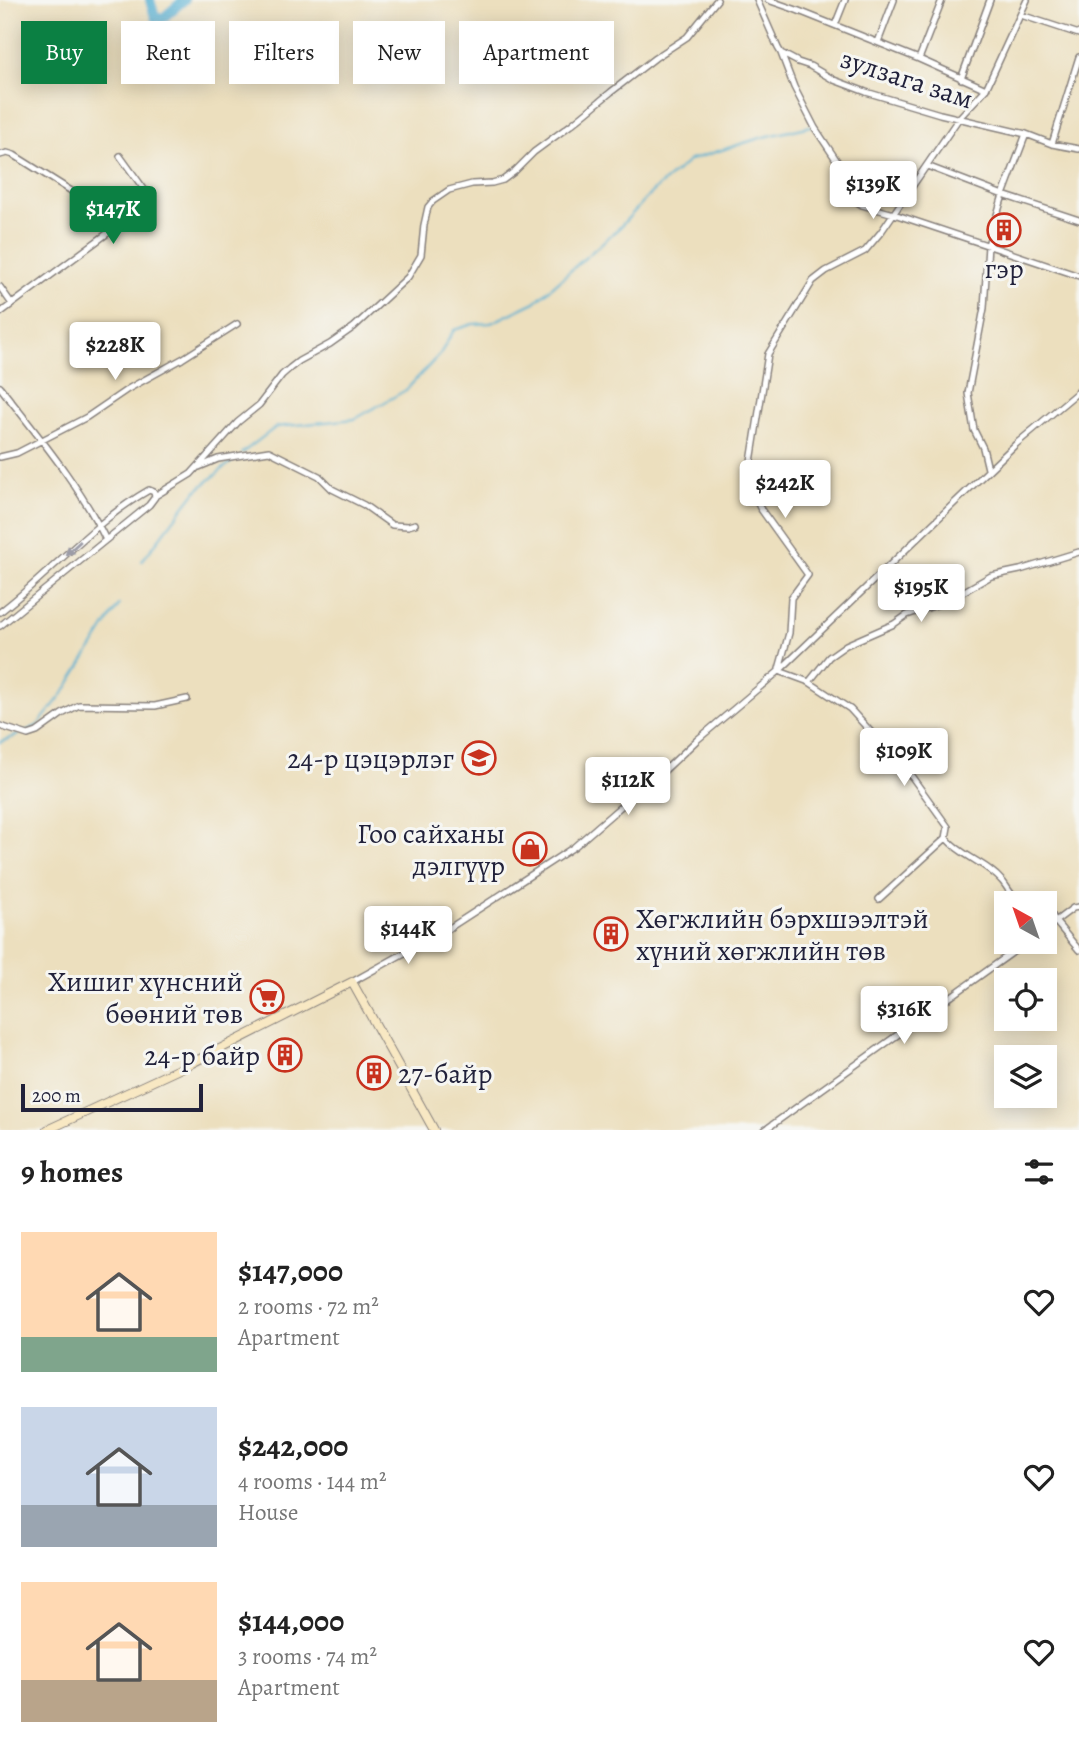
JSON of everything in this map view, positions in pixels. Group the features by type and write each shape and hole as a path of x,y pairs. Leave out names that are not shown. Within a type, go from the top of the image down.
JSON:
{"street":[{"path":"0,626 149,505 155,496 191,474 238,422 259,405 282,375 299,361 354,327 408,277 421,255 428,207 433,201 449,190 503,180 534,152 611,92 688,37 717,0"},
{"path":"757,0 794,87 815,128 839,164 848,194 854,201 1079,276"},
{"path":"768,0 878,42 986,89"},
{"path":"794,9 797,0"},
{"path":"835,25 845,0"},
{"path":"878,42 894,0"},
{"path":"919,59 942,0"},
{"path":"961,79 990,0"},
{"name":"зулзага зам","path":"779,671 789,633 791,598 808,575 760,508 748,481 768,354 813,281 865,251 894,214 959,118 986,89 1027,0"},
{"path":"1021,15 1079,34"},
{"name":"зулзага зам","path":"781,53 834,80 866,92 940,114 1026,134 1052,144 1079,149"},
{"path":"1052,144 1079,57"},
{"path":"988,470 983,449 974,430 968,393 984,308 988,245 1026,134"},
{"path":"0,155 14,155 73,192"},
{"path":"0,313 147,204 149,197 120,156"},
{"path":"927,166 1079,220"},
{"path":"0,287 12,304"},
{"path":"0,457 17,453 86,417 237,324"},
{"path":"0,387 80,494 106,540"},
{"path":"47,1130 192,1063 352,982 451,927 574,847 779,671 988,470 1079,391"},
{"path":"196,468 226,457 269,451 319,475 332,489 364,505 392,525 415,524"},
{"path":"0,612 99,525 149,490 154,492 155,496"},
{"path":"809,682 829,657 846,645 894,624 907,615 945,602 991,576 1079,552"},
{"path":"779,671 809,682 850,709 912,777 948,827 946,838 879,899"},
{"path":"0,726 28,735 79,705 155,706 187,699"},
{"path":"946,838 954,848 986,866 1008,891"},
{"path":"1057,920 1073,908 1079,907"},
{"path":"1057,923 1079,950"},
{"path":"765,1130 1010,954"},
{"path":"352,982 434,1130"}],"waterway":[{"path":"150,0 155,17 163,18 184,0"},
{"path":"242,453 276,427 355,419 406,390 440,354 454,330 473,324 491,323 535,302 620,227 653,191 690,160 760,138 811,126"},
{"path":"142,561 196,491 235,459"},
{"path":"24,732 37,726 65,691 119,605"},
{"path":"0,742 18,735"}],"place":[{"name":"гэр","path":"1004,230"},
{"name":"24-р цэцэрлэг","path":"479,758"},
{"name":"Гоо сайханы дэлгүүр","path":"530,849"},
{"name":"Хөгжлийн бэрхшээлтэй хүний хөгжлийн төв","path":"611,934"},
{"name":"Хишиг хүнсний бөөний төв","path":"267,997"},
{"name":"24-р байр","path":"285,1055"},
{"name":"27-байр","path":"374,1073"}]}
